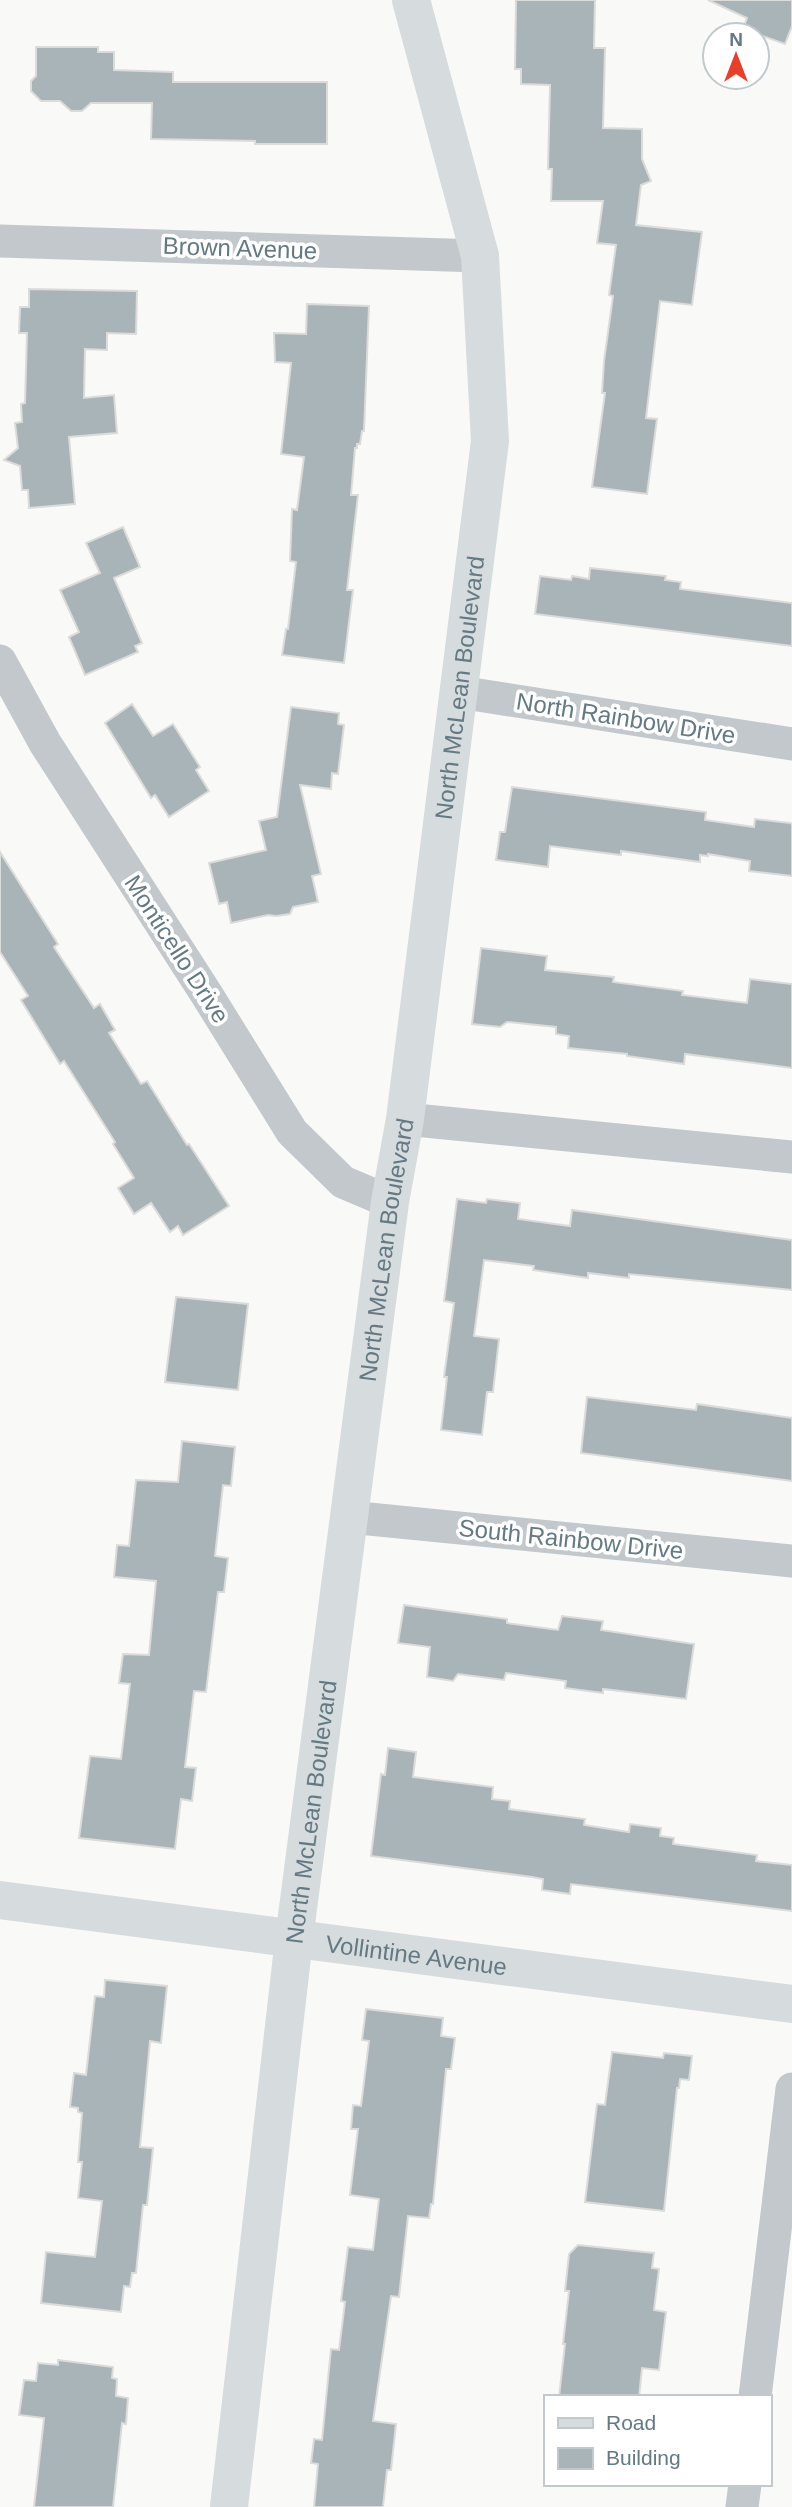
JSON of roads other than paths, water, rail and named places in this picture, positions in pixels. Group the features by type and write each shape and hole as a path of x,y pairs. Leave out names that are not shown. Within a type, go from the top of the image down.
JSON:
{"main road":[{"name":"North McLean Boulevard","path":"229,2507 294,1939 390,1202 405,1119 490,441 480,256 411,0"},
{"name":"Vollintine Avenue","path":"0,1900 792,2004"}],"street":[{"name":"Brown Avenue","path":"0,241 480,256"},
{"name":"Monticello Drive","path":"0,661 45,743 292,1132 343,1182 390,1202"},
{"name":"North Rainbow Drive","path":"459,692 792,744"},
{"path":"405,1119 792,1157"},
{"name":"South Rainbow Drive","path":"349,1517 792,1561"},
{"path":"755,2395 792,2089"},
{"path":"742,2507 745,2486"}]}
